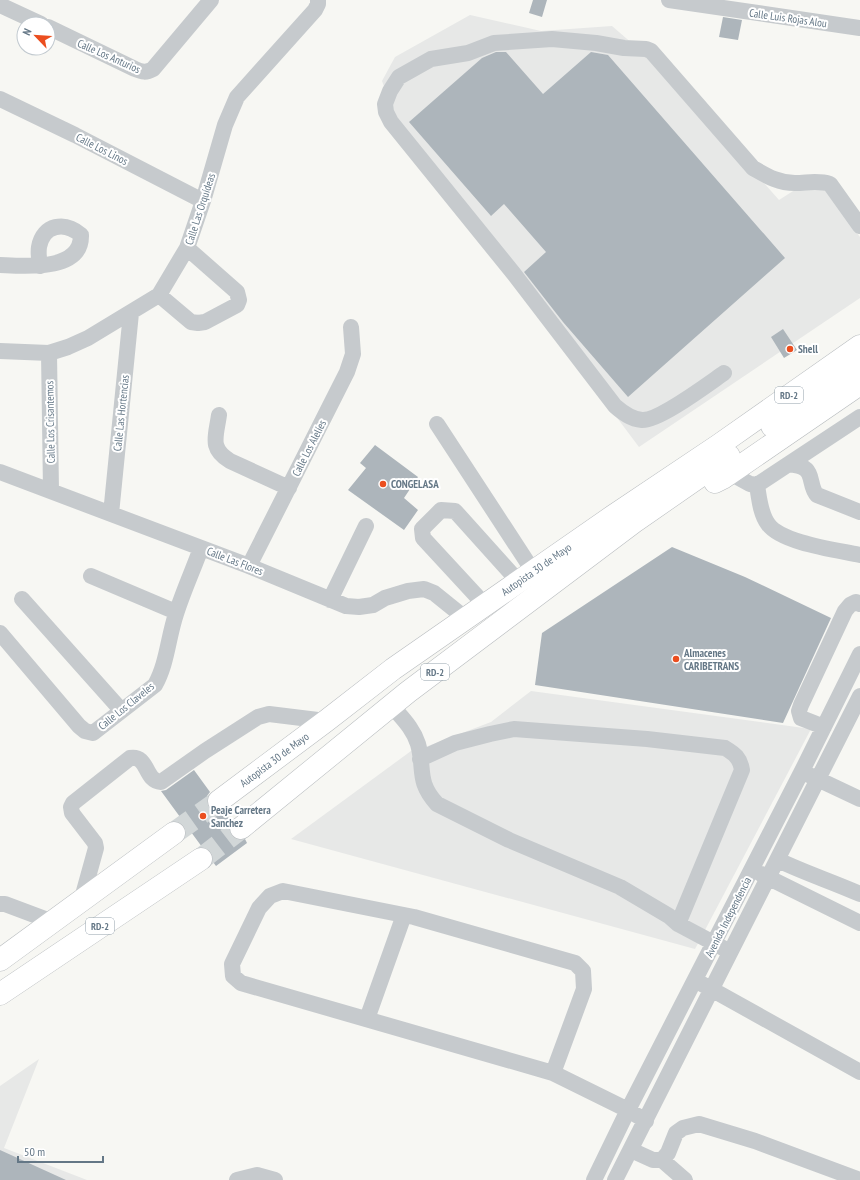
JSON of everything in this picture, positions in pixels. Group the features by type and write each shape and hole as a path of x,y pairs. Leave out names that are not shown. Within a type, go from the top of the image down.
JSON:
{"highway":[{"path":"613,516 665,468 860,329"},
{"name":"Autopista 30 de Mayo","path":"219,801 326,721 392,669 613,516 724,460 860,346"},
{"name":"Autopista 30 de Mayo","path":"241,828 400,699 634,522 860,365"},
{"path":"724,460 860,384"},
{"path":"392,669 400,699"},
{"name":"RD-2","path":"0,960 174,833"},
{"name":"RD-2","path":"0,994 201,859"}],"street":[{"name":"Calle Los Anturios","path":"56,32 142,72 147,72 153,69 211,0"},
{"name":"Calle Las Orquídeas","path":"0,351 49,353 88,338 131,313 158,295 187,248 203,201 225,125 237,97 315,10 318,0"},
{"name":"Calle Luis Rojas Alou","path":"669,0 860,28"},
{"path":"0,5 24,16"},
{"path":"724,373 661,414 644,420 633,418 623,413 615,406 514,274 391,122 386,112 385,104 390,91 399,77 431,59 468,53 494,43 552,39 596,43 624,48 646,49 651,51 753,168 770,178 793,183 822,182 830,184 860,226"},
{"name":"Calle Los Linos","path":"0,99 75,135 203,201"},
{"path":"158,295 191,322 198,323 205,322 237,305 239,300 237,292 187,248"},
{"path":"0,265 40,266"},
{"name":"Calle Las Hortencias","path":"111,514 131,313"},
{"name":"Calle Los Alelíes","path":"249,566 347,372 353,354 351,327"},
{"name":"Calle Los Crisantemos","path":"49,353 51,491"},
{"path":"219,415 216,447 221,455 230,461 289,488"},
{"path":"724,460 750,484 757,485 860,417"},
{"path":"437,424 526,576"},
{"path":"789,464 803,467 807,470 811,479 813,490 817,495 860,512"},
{"name":"Calle Las Flores","path":"0,472 249,566 346,606 359,607 373,605 385,598 408,591 424,589 434,593 465,618"},
{"path":"757,485 763,514 767,523 775,532 808,544 860,555"},
{"path":"484,604 423,538 422,529 441,510 455,512 526,576"},
{"path":"330,600 366,526"},
{"name":"Calle Los Claveles","path":"0,633 85,731 93,732 155,685 165,661 176,612 202,548"},
{"path":"91,576 176,612"},
{"path":"22,599 121,710"},
{"path":"824,727 801,718 799,711 800,705 845,611 850,605 856,602 860,604"},
{"name":"Avenida Independencia","path":"594,1180 628,1110 696,981 860,654"},
{"name":"Avenida Independencia","path":"615,1180 860,696"},
{"path":"400,699 418,746 424,785 430,796 437,804 509,840 620,887 669,916 678,924 731,952"},
{"path":"81,902 96,848 95,843 72,813 71,807 73,803 130,758 136,757 140,759 153,780 161,782 205,751 258,717 269,714 326,721"},
{"path":"420,759 455,743 514,729 725,748 736,754 740,761 742,770 678,924"},
{"path":"802,771 860,799"},
{"path":"778,860 805,873 835,883 860,894"},
{"path":"752,870 860,923"},
{"path":"553,1073 584,989 583,971 575,963 404,915 283,891 270,896 259,908 232,964 233,976 241,983 553,1073 646,1120"},
{"path":"0,904 5,904 53,922"},
{"path":"368,1019 404,915"},
{"path":"696,981 860,1072"},
{"path":"662,1160 668,1153 676,1133 683,1128 699,1124 755,1141 860,1180"},
{"path":"630,1150 653,1160 662,1160 685,1180"},
{"path":"237,1180 257,1175 275,1180"}],"shaded area":[{"path":"470,15 541,31 612,26 670,76 779,200 815,177 860,237 860,298 639,447 461,210 397,122 382,81 395,57"},
{"path":"531,691 811,729 695,949 291,839 411,751 491,722"},
{"path":"39,1059 4,1148 87,1180 0,1180 0,1086"}],"building":[{"path":"533,0 547,0 542,17 529,13"},
{"path":"723,17 742,20 738,40 719,37"},
{"path":"496,52 506,52 543,94 591,52 608,55 785,258 628,397 563,322 524,272 546,252 504,204 491,216 409,122 482,58"},
{"path":"783,329 797,350 784,358 771,337"},
{"name":"CONGELASA","path":"375,445 418,477 404,498 418,510 404,530 348,490 366,468 360,463"},
{"name":"Almacenes CARIBETRANS","path":"672,547 745,577 831,618 783,723 535,685 542,633"},
{"name":"Peaje Carretera Sanchez","path":"194,770 210,792 207,796 209,809 214,813 225,812 231,821 229,824 229,830 231,836 237,840 245,839 247,843 216,866 213,862 211,852 207,848 202,847 161,791 166,790"},
{"path":"0,1150 66,1180 0,1180"}],"tunnel":[{"path":"174,833 219,801"},
{"path":"201,859 241,828"}],"place":[{"name":"Shell","path":"790,349"},
{"name":"CONGELASA","path":"383,484"},
{"name":"Almacenes CARIBETRANS","path":"676,659"},
{"name":"Peaje Carretera Sanchez","path":"203,816"}]}
